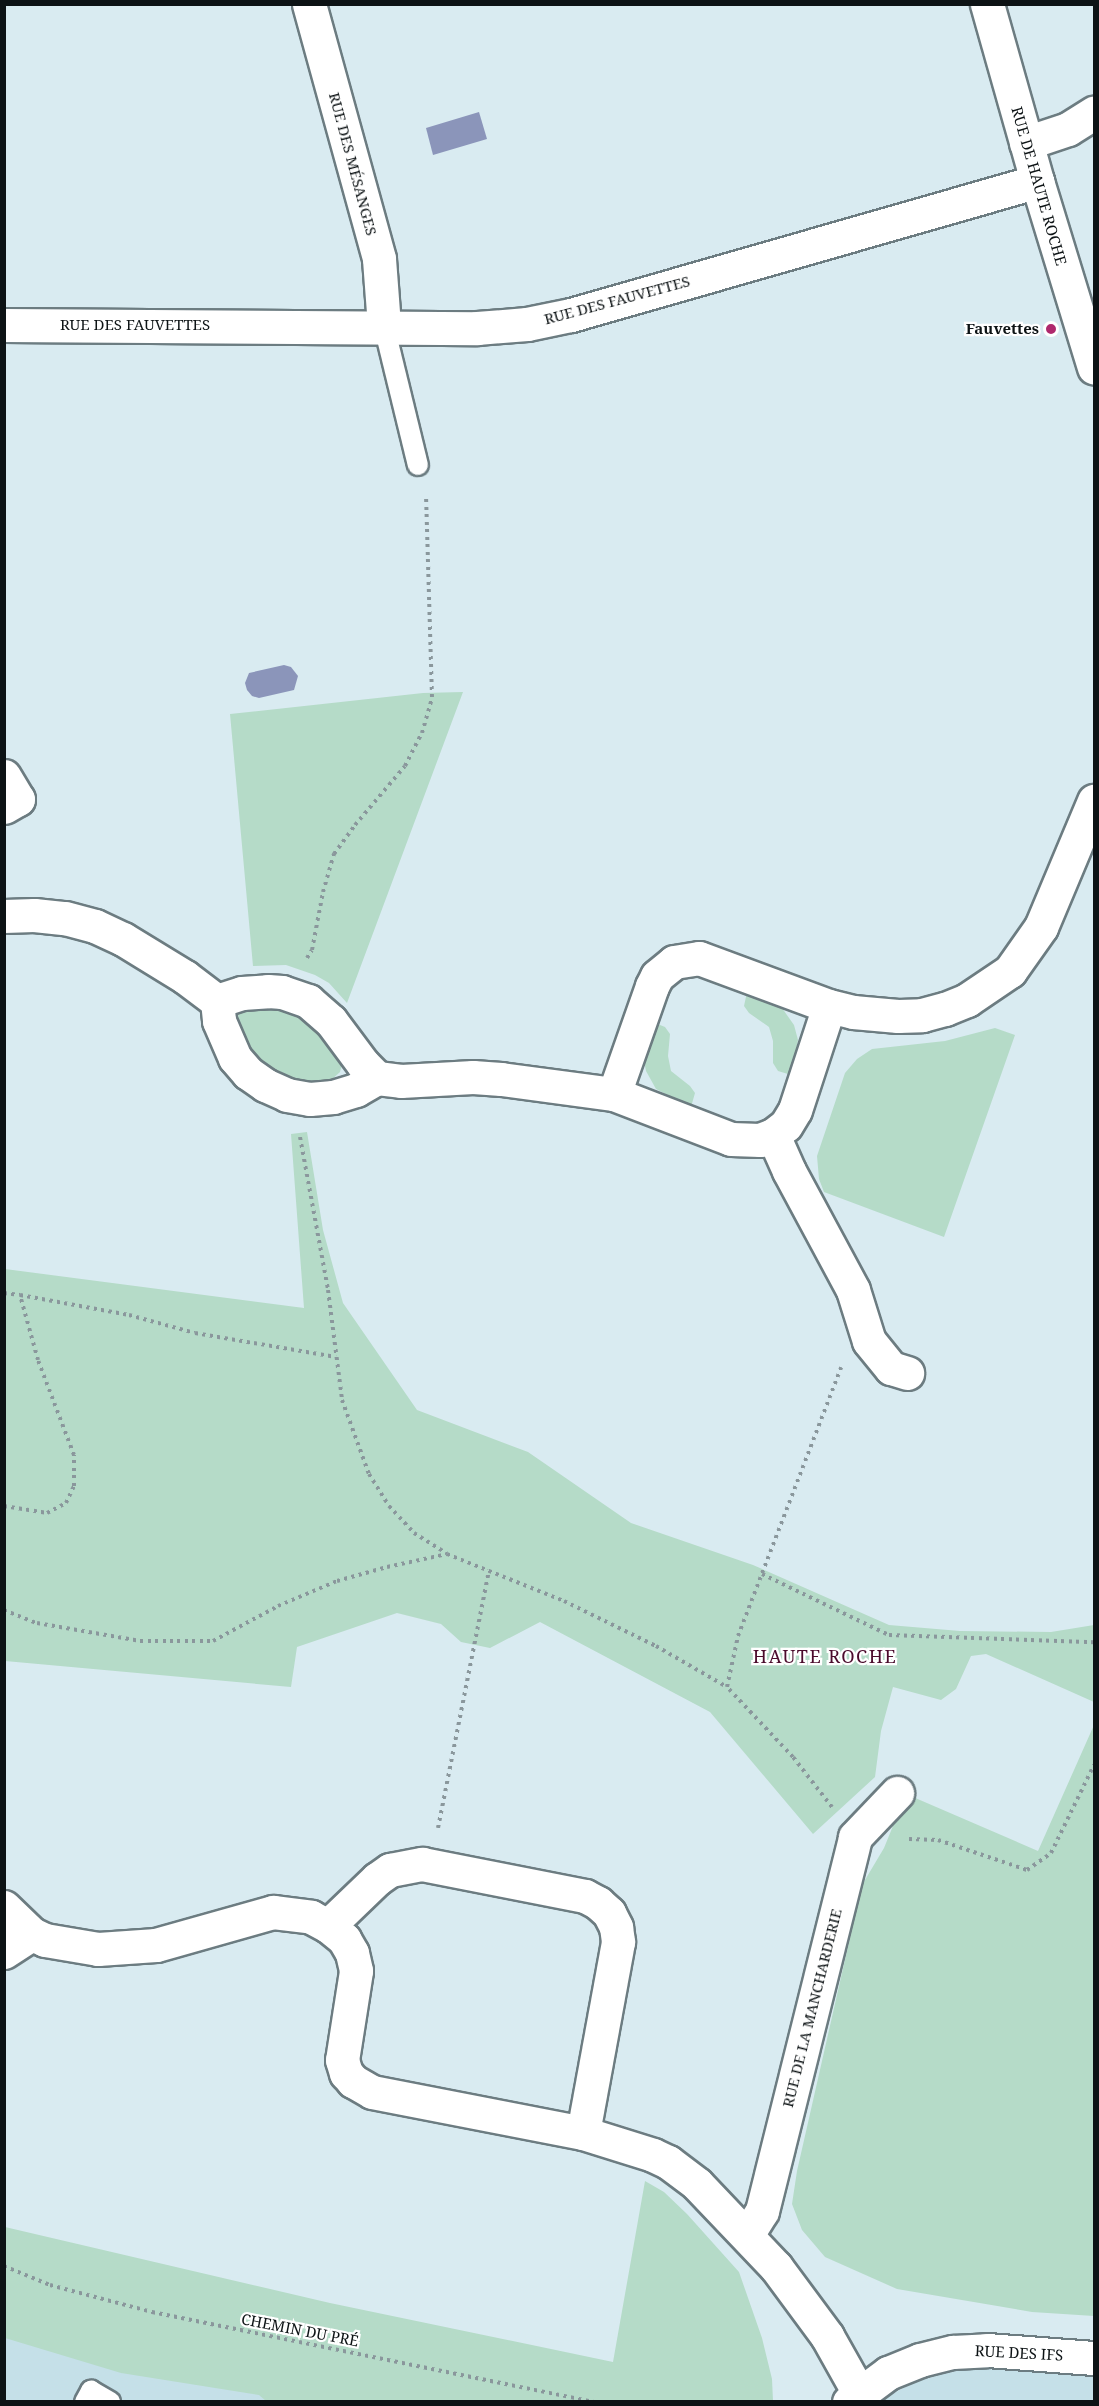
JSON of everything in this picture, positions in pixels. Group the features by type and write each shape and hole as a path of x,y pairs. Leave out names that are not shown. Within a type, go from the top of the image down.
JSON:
{"street":[{"name":"RUE DES MÉSANGES","path":"309,4 378,259 384,326"},
{"name":"RUE DE HAUTE ROCHE","path":"987,4 1036,181 1095,367"},
{"path":"1026,143 1068,129 1095,113"},
{"name":"RUE DES FAUVETTES","path":"4,325 477,328 527,324 571,315 1036,181"},
{"path":"4,776 18,799 4,807"},
{"path":"614,1094 657,976 674,962 699,958 829,1006 853,1012 898,1016 922,1015 945,1009 988,987 1010,970 1041,927 1095,801"},
{"path":"4,916 34,915 65,918 95,926 123,939 217,1001"},
{"path":"217,1001 242,993 282,992 308,1002 331,1021 376,1078"},
{"path":"217,1001 219,1021 235,1058 248,1073 265,1085 287,1095 322,1098 356,1090 376,1078 401,1081 473,1077 501,1079 614,1094 731,1139 745,1142 773,1135 786,1125 795,1110 829,1006"},
{"path":"773,1135 789,1171 853,1290 875,1351 891,1368 908,1373"},
{"name":"RUE DE LA MANCHARDERIE","path":"747,2235 762,2211 855,1837 897,1793"},
{"path":"328,1926 384,1875 404,1866 423,1864 585,1896 598,1903 609,1913 616,1927 618,1942 583,2133"},
{"path":"4,1907 32,1934 45,1940 98,1949 156,1945 273,1912 311,1917 328,1926 344,1939 352,1953 356,1971 355,1990 342,2060 346,2073 361,2088 583,2133 668,2162 697,2184 747,2235 800,2297 854,2397"},
{"path":"4,1952 32,1934"},
{"name":"RUE DES IFS","path":"854,2397 888,2373 920,2360 953,2352 987,2350 1095,2358"}],"lane":[{"path":"384,326 418,465"},
{"path":"85,2402 91,2391 110,2402"}],"path":[{"path":"303,965 312,950 323,892 334,854 355,825 405,766 422,733 432,697 425,475 418,465"},
{"path":"300,1134 328,1290 342,1400 369,1474 389,1506 414,1533 447,1554 564,1601 656,1646 727,1688 793,1757 855,1837 938,1840 1027,1870 1051,1853 1095,1764"},
{"path":"4,1293 129,1315 195,1333 336,1357"},
{"path":"4,1506 46,1513 66,1503 74,1486 74,1455 38,1360 20,1295"},
{"path":"727,1688 738,1636 834,1387"},
{"path":"4,1610 37,1623 140,1641 213,1641 278,1606 337,1581 447,1554"},
{"path":"438,1829 489,1570"},
{"path":"762,1574 889,1635 1095,1642"},
{"name":"CHEMIN DU PRÉ","path":"4,2266 50,2285 152,2312 595,2402"}],"shaded area":[{"path":"4,2277 542,2401 5,2401"},
{"path":"1008,2362 1094,2365 1094,2401 878,2402 936,2370"}],"green space":[{"path":"463,692 347,1003 329,983 315,975 286,965 253,966 230,714 423,693"},
{"path":"747,992 765,997 782,1008 794,1025 798,1040 793,1066 788,1074 778,1071 773,1063 773,1041 769,1027 749,1013 744,1006"},
{"path":"257,1004 298,1009 344,1056 340,1072 329,1082 313,1085 279,1079 247,1058 234,1021 238,1011"},
{"path":"655,1023 665,1027 670,1034 668,1056 671,1071 695,1093 691,1107 656,1089 646,1071 643,1056"},
{"path":"995,1028 1015,1035 944,1237 824,1192 819,1179 817,1156 845,1073 857,1059 872,1049 945,1041"},
{"path":"307,1132 323,1230 343,1303 417,1410 528,1452 631,1523 753,1565 889,1625 960,1631 1051,1632 1094,1625 1094,1702 986,1654 971,1656 956,1689 941,1700 893,1687 881,1731 875,1777 813,1834 710,1712 540,1622 490,1648 461,1642 441,1624 397,1613 297,1647 291,1687 5,1661 5,1269 304,1308 291,1134"},
{"path":"1094,1725 1094,2316 1032,2312 897,2289 825,2257 802,2230 792,2204 797,2171 862,1885 884,1848 906,1794 1038,1851"},
{"path":"645,2181 664,2192 687,2214 739,2272 762,2338 772,2379 773,2401 266,2401 259,2395 121,2373 5,2338 5,2227 330,2303 613,2362"}],"water":[{"path":"479,112 487,139 433,155 426,128"},
{"path":"284,665 291,667 298,676 294,690 259,698 252,696 247,690 245,683 249,673"}],"place":[{"name":"Fauvettes","path":"1051,329"}],"district":[{"name":"HAUTE ROCHE","path":"825,1656"}]}
